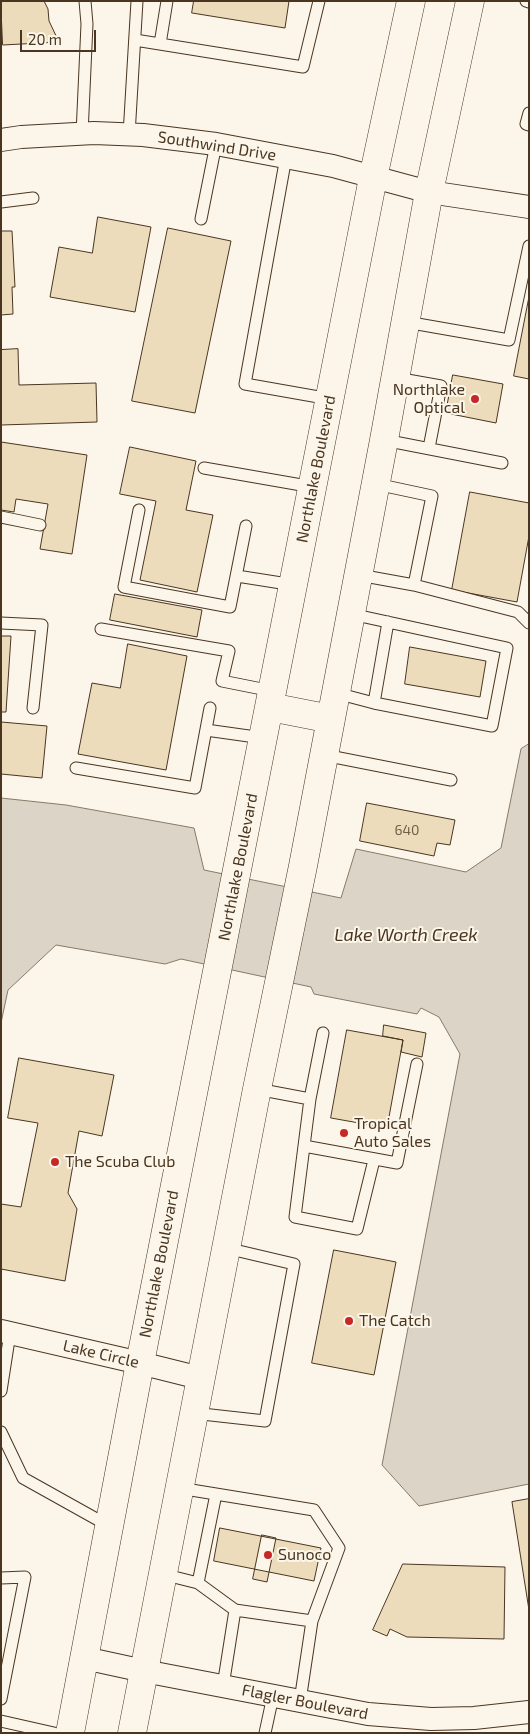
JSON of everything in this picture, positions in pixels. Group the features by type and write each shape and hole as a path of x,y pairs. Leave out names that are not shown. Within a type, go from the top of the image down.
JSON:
{"main road":[{"name":"Northlake Boulevard","path":"70,1733 140,1363 373,178 411,1"},
{"path":"132,1733 257,1088 303,866 396,378 429,192 470,1"},
{"path":"271,699 331,719"}],"street":[{"name":"Southwind Drive","path":"1,140 21,137 82,134 129,135 216,144 333,166 429,192 529,207"},
{"name":"Lake Circle","path":"6,1332 200,1378"},
{"name":"Flagler Boulevard","path":"84,1658 368,1714 431,1719 474,1718 529,1712"}],"lane":[{"path":"82,134 86,24 84,1"},
{"path":"129,135 137,1"},
{"path":"160,44 167,1"},
{"path":"135,40 303,67 319,1"},
{"path":"529,113 526,124 529,125"},
{"path":"201,219 216,144"},
{"path":"286,157 245,384 330,399"},
{"path":"1,202 33,198"},
{"path":"406,322 509,340 529,246"},
{"path":"396,378 441,386 429,448"},
{"path":"384,440 502,463"},
{"path":"204,468 313,487"},
{"path":"376,484 432,496 414,585"},
{"path":"139,510 124,587 230,606 238,576 246,526"},
{"path":"1,517 40,524"},
{"path":"358,575 414,585 518,612 529,623"},
{"path":"238,576 294,585"},
{"path":"336,693 374,703 492,726 507,648 351,614"},
{"path":"374,703 388,622"},
{"path":"1,623 42,625 33,708"},
{"path":"101,628 229,651 222,681 271,699"},
{"path":"76,768 195,788 210,708"},
{"path":"206,730 263,738"},
{"path":"324,755 451,780"},
{"path":"323,1033 310,1099 295,1217 357,1229 374,1160"},
{"path":"304,1146 396,1163 416,1064"},
{"path":"257,1088 310,1099"},
{"path":"193,1413 265,1421 294,1264 226,1248"},
{"path":"1,1391 6,1332"},
{"path":"1,1432 23,1478 109,1526"},
{"path":"179,1488 314,1510 338,1548 312,1621 300,1701"},
{"path":"198,1583 216,1494"},
{"path":"162,1574 198,1583 235,1610 312,1621"},
{"path":"1,1578 25,1577 1,1699"},
{"path":"223,1686 235,1610"},
{"path":"265,1733 272,1696"},
{"path":"1,1721 54,1733"}],"water":[{"name":"Lake Worth Creek","path":"529,744 529,1484 419,1506 382,1465 460,1054 439,1017 421,1008 417,1014 314,994 311,987 181,959 165,964 56,945 8,990 1,1023 1,798 66,805 194,828 204,870 341,898 356,849 466,872 501,848 521,749"}],"building":[{"path":"1,1 44,1 48,9 49,21 59,42 3,45"},
{"path":"194,1 289,1 285,28 192,13"},
{"path":"98,217 151,227 135,312 50,297 59,247 92,253"},
{"path":"168,228 231,241 195,413 132,401"},
{"path":"1,231 12,231 15,287 12,287 13,314 1,315"},
{"path":"529,297 529,379 514,376"},
{"path":"18,349 19,385 96,383 97,422 1,425 1,350"},
{"name":"Northlake Optical","path":"453,375 503,384 496,423 446,413"},
{"path":"1,442 87,455 72,554 40,549 48,504 16,499 14,512 1,510"},
{"path":"130,447 196,461 186,510 213,515 197,592 140,580 156,501 120,494"},
{"path":"470,492 529,503 529,536 517,602 452,590"},
{"path":"115,594 202,610 197,637 110,620"},
{"path":"1,636 11,636 6,712 1,712"},
{"path":"128,644 187,656 166,770 78,754 92,683 120,688"},
{"path":"410,647 486,661 480,697 405,684"},
{"path":"1,722 47,726 42,778 1,774"},
{"path":"367,803 455,820 450,845 437,843 434,856 360,841"},
{"path":"384,1025 426,1033 422,1057 401,1052 403,1040 383,1036"},
{"path":"347,1030 403,1040 387,1128 331,1118"},
{"path":"19,1058 114,1075 102,1136 79,1131 68,1193 77,1209 65,1281 1,1269 1,1204 21,1207 38,1123 8,1118"},
{"path":"334,1250 396,1262 374,1375 312,1363"},
{"path":"529,1499 529,1610 512,1502"},
{"name":"Sunoco","path":"220,1528 321,1548 314,1581 214,1561"},
{"path":"262,1535 276,1538 267,1582 253,1579"},
{"path":"403,1564 505,1567 504,1639 407,1637 390,1629 387,1636 373,1630"}],"place":[{"name":"Northlake Optical","path":"475,399"},
{"name":"Tropical Auto Sales","path":"344,1133"},
{"name":"The Scuba Club","path":"55,1162"},
{"name":"The Catch","path":"349,1321"},
{"name":"Sunoco","path":"268,1555"}]}
